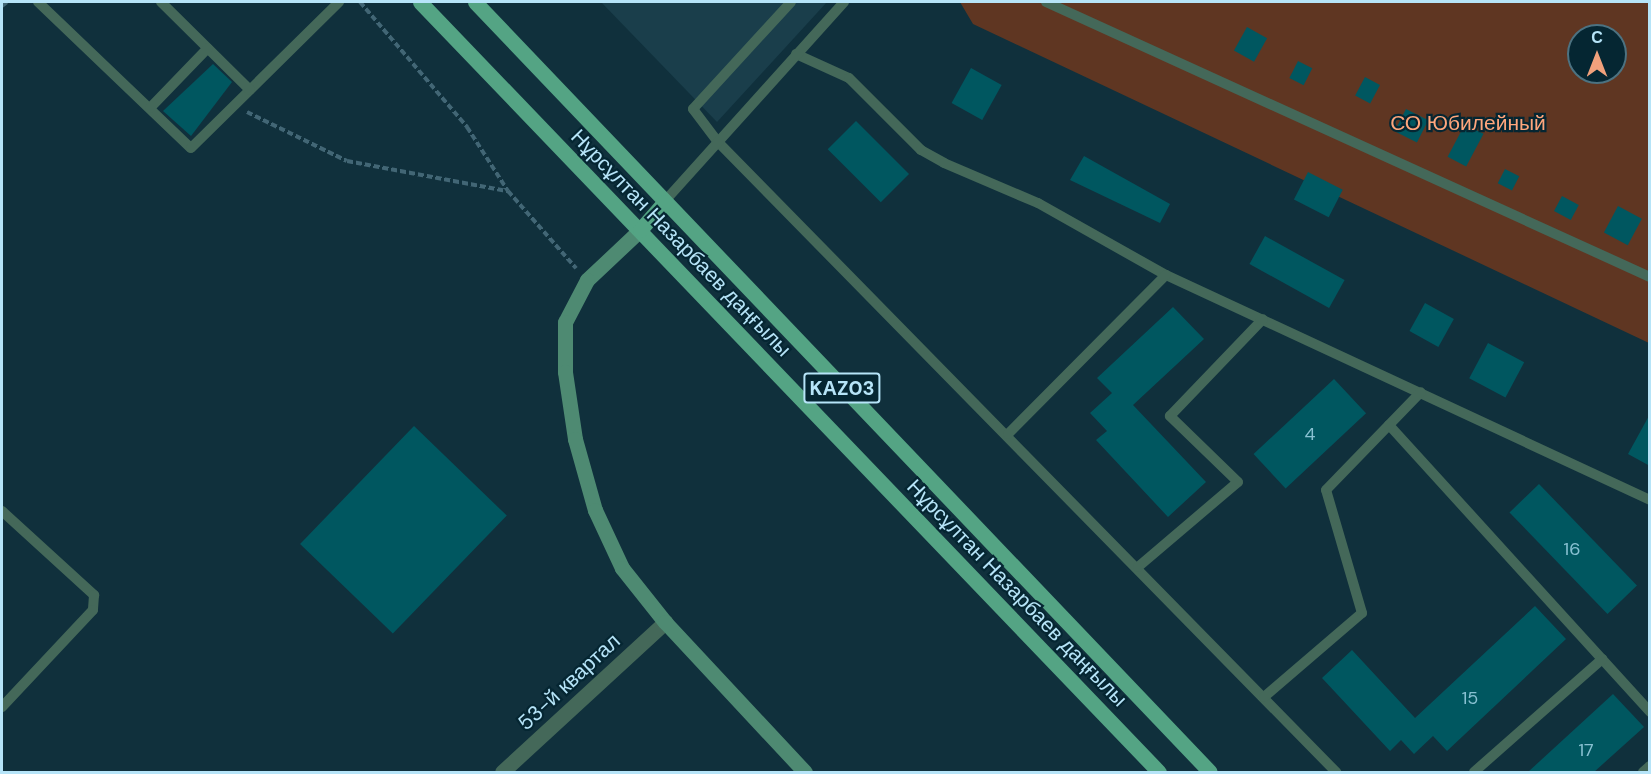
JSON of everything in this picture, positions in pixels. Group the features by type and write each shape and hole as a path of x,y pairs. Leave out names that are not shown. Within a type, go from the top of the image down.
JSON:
{"main road":[{"name":"Нұрсұлтан Назарбаев даңғылы","path":"420,2 1159,772"},
{"name":"Нұрсұлтан Назарбаев даңғылы","path":"475,2 1210,772"},
{"path":"640,230 664,202"}],"street":[{"path":"640,230 587,280 565,322 565,372 575,439 595,510 622,568 665,622 805,772"},
{"name":"53-й квартал","path":"502,772 665,622"}],"lane":[{"path":"38,2 190,148 339,2"},
{"path":"161,2 250,90"},
{"path":"791,2 693,109 718,142 1008,434 1336,772"},
{"path":"664,202 843,2"},
{"path":"1046,2 1650,277"},
{"path":"150,108 208,48"},
{"path":"796,54 849,78 875,98 921,150 1038,203 1166,275 1650,500"},
{"path":"1008,434 1166,275"},
{"path":"1138,567 1238,482 1170,416 1263,319"},
{"path":"1264,697 1362,613 1326,490 1421,392"},
{"path":"1389,425 1650,712"},
{"path":"2,511 94,595 93,610 2,707"},
{"path":"1474,772 1602,659"},
{"path":"1643,772 1650,766"}],"path":[{"path":"2,6 7,2"},
{"path":"360,2 467,127 508,191 587,280"},
{"path":"234,105 347,161 508,191"}],"shaded area":[{"path":"601,2 827,2 717,122"}],"green space":[{"name":"СО Юбилейный","path":"960,2 1649,2 1649,343 973,24"}],"building":[{"path":"1247,27 1267,38 1254,62 1234,51"},
{"path":"1298,61 1312,68 1304,85 1289,78"},
{"path":"213,64 232,82 191,136 163,111"},
{"path":"971,68 1002,85 982,120 952,103"},
{"path":"1365,77 1380,85 1370,104 1355,96"},
{"path":"1406,109 1428,120 1417,143 1395,131"},
{"path":"856,121 909,174 881,202 828,149"},
{"path":"1465,124 1484,134 1466,167 1448,157"},
{"path":"1084,156 1170,204 1160,223 1070,180"},
{"path":"1505,169 1519,176 1512,191 1498,183"},
{"path":"1308,172 1343,190 1329,217 1294,200"},
{"path":"1562,196 1579,205 1571,220 1554,211"},
{"path":"1618,206 1642,219 1628,245 1604,232"},
{"path":"1265,236 1345,280 1329,308 1249,264"},
{"path":"1425,303 1454,319 1438,347 1409,331"},
{"path":"1173,307 1204,339 1133,405 1206,482 1168,517 1096,440 1107,431 1090,413 1112,393 1097,378"},
{"path":"1488,343 1524,362 1505,398 1469,378"},
{"path":"1334,379 1366,413 1286,488 1254,454"},
{"path":"1650,414 1650,466 1628,454"},
{"path":"414,426 507,516 393,634 300,544"},
{"path":"1539,484 1637,585 1607,614 1510,512"},
{"path":"1535,606 1566,639 1447,751 1433,736 1414,754 1401,740 1390,751 1322,678 1352,650 1415,718"},
{"path":"1613,694 1644,727 1594,772 1528,772"}]}
